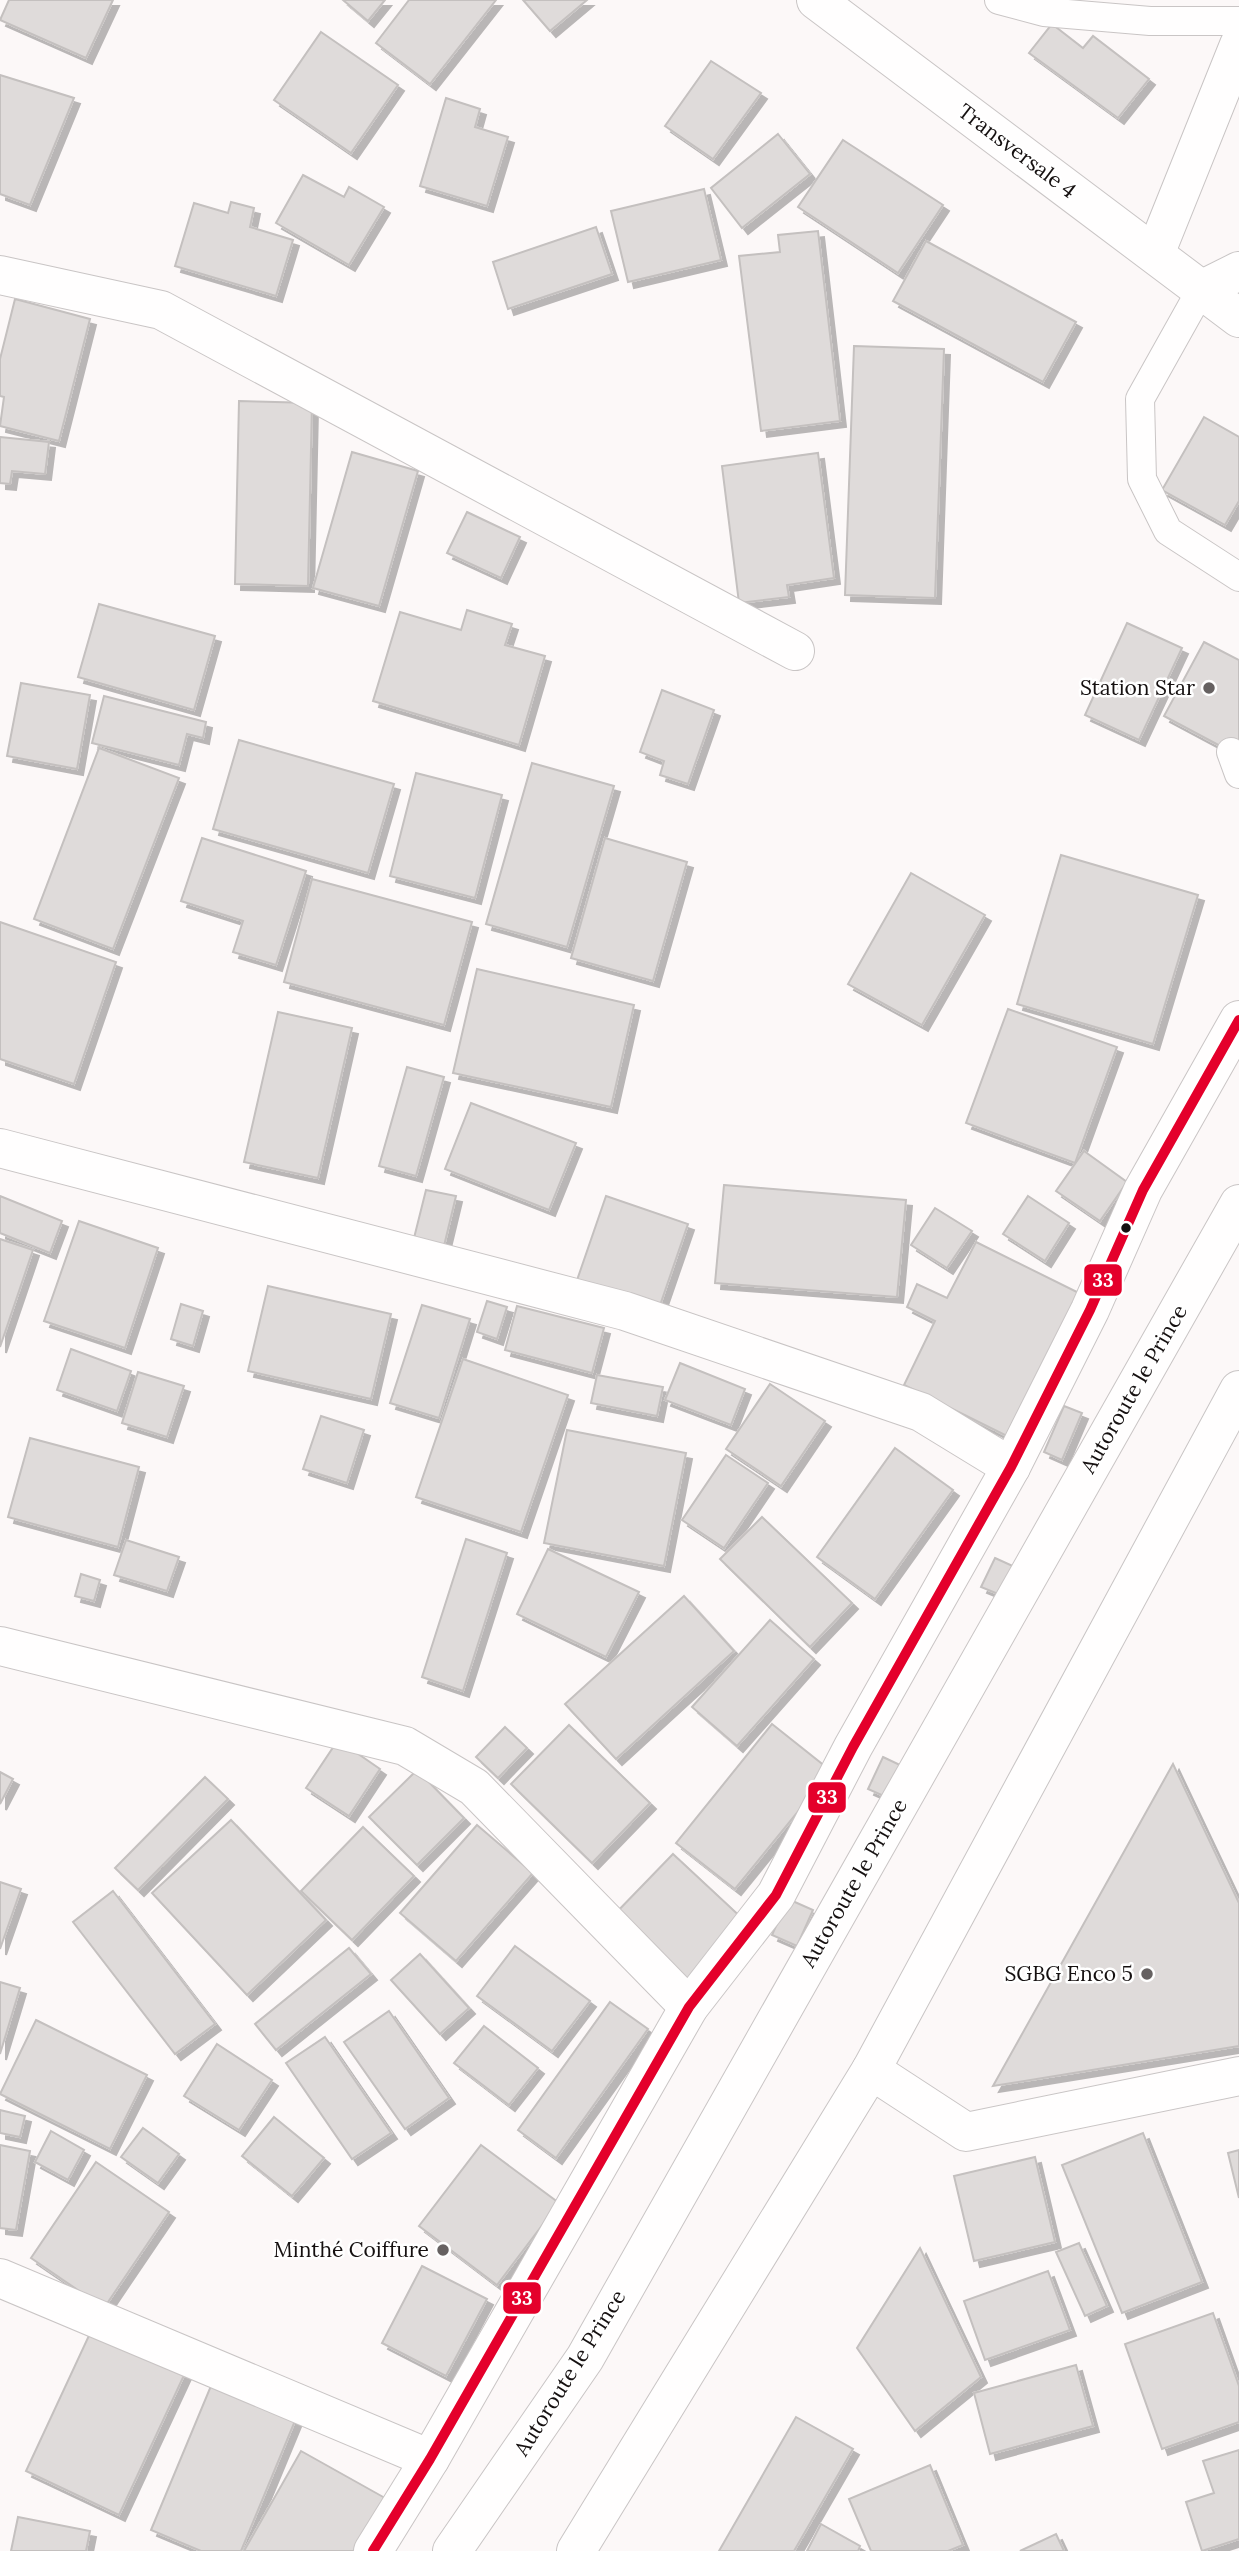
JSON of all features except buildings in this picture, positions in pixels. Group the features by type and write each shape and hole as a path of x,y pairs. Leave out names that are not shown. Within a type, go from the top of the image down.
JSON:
{"street":[{"name":"Transversale 4","path":"816,0 1155,254 1227,297"},
{"path":"1155,254 1239,45"},
{"path":"0,275 161,310 795,651"},
{"path":"373,2551 430,2459 690,2007 776,1895 853,1747 1011,1466 1090,1310 1143,1190 1239,1020"},
{"path":"0,1148 625,1311 921,1412 1011,1466"},
{"name":"Autoroute le Prince","path":"452,2551 585,2358 1239,1204"},
{"path":"576,2551 871,2070 1239,1390"},
{"path":"0,1646 405,1746 474,1787 690,2007"},
{"path":"871,2070 966,2132 1239,2076"},
{"path":"0,2278 430,2459"}],"lane":[{"path":"999,0 1044,12 1150,21 1239,22"},
{"path":"1227,297 1140,399 1142,479 1168,531 1239,577"}],"transit line":[{"name":"33","path":"373,2551 430,2459 689,2007 776,1895 853,1747 1011,1467 1090,1310 1143,1190 1239,1020"}],"place":[{"name":"Station Star","path":"1209,688"},
{"name":"SGBG Enco 5","path":"1147,1974"},
{"name":"Minthé Coiffure","path":"443,2250"}]}
